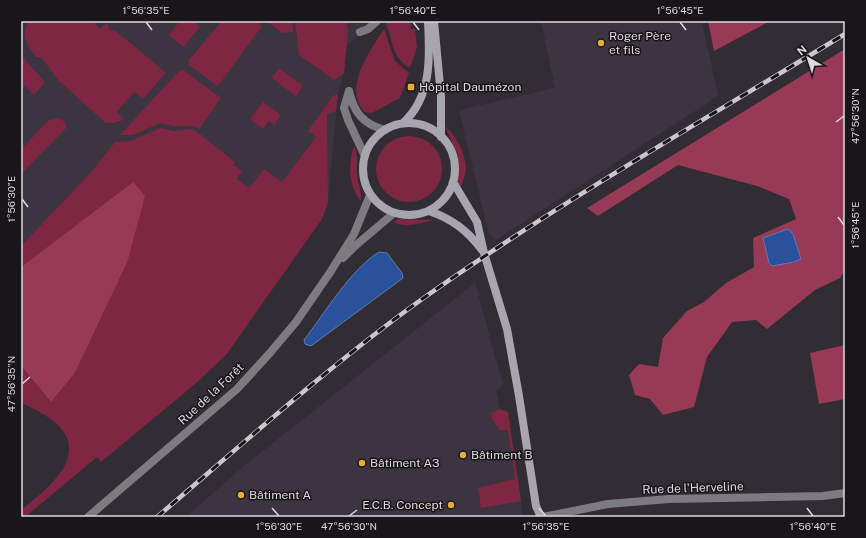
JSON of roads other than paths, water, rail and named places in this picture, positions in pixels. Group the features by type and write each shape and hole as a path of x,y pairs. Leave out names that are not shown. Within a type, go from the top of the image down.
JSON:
{"main road":[{"path":"403,123 417,109 426,84 429,62 428,21"},
{"path":"434,21 441,96 441,137"},
{"path":"403,123 424,125 436,132 446,142 453,154 455,168 453,182 444,199 429,211 418,215 394,213 380,206 370,195 364,182 362,168 364,154 371,142 385,130 394,125 403,123"},
{"path":"453,182 477,222 484,253 506,329 519,396 536,506 542,517"},
{"path":"429,211 445,217 460,226 472,236 484,253"}],"street":[{"path":"360,32 368,29 378,21"},
{"path":"364,154 344,108 349,91 352,104 358,115 375,127 385,130"},
{"name":"Rue de la Forêt","path":"88,517 237,389 296,322 354,234 370,195"},
{"name":"Rue de la Forêt","path":"331,271 355,246 394,213"},
{"name":"Rue de l'Herveline","path":"542,517 608,504 669,499 809,496 845,493"}],"water":[{"path":"788,229 793,234 801,259 794,262 772,266 769,263 763,238"},
{"path":"379,252 387,253 402,273 403,278 311,346 305,344 304,340 349,280 369,259"}],"railway":[{"path":"157,517 322,376 425,297 476,262 580,195 845,34"}],"place":[{"name":"Roger Père et fils","path":"601,43"},
{"name":"Hôpital Daumézon","path":"411,87"},
{"name":"Bâtiment B","path":"463,455"},
{"name":"Bâtiment A3","path":"362,463"},
{"name":"Bâtiment A","path":"241,495"},
{"name":"E.C.B. Concept","path":"451,505"}]}
